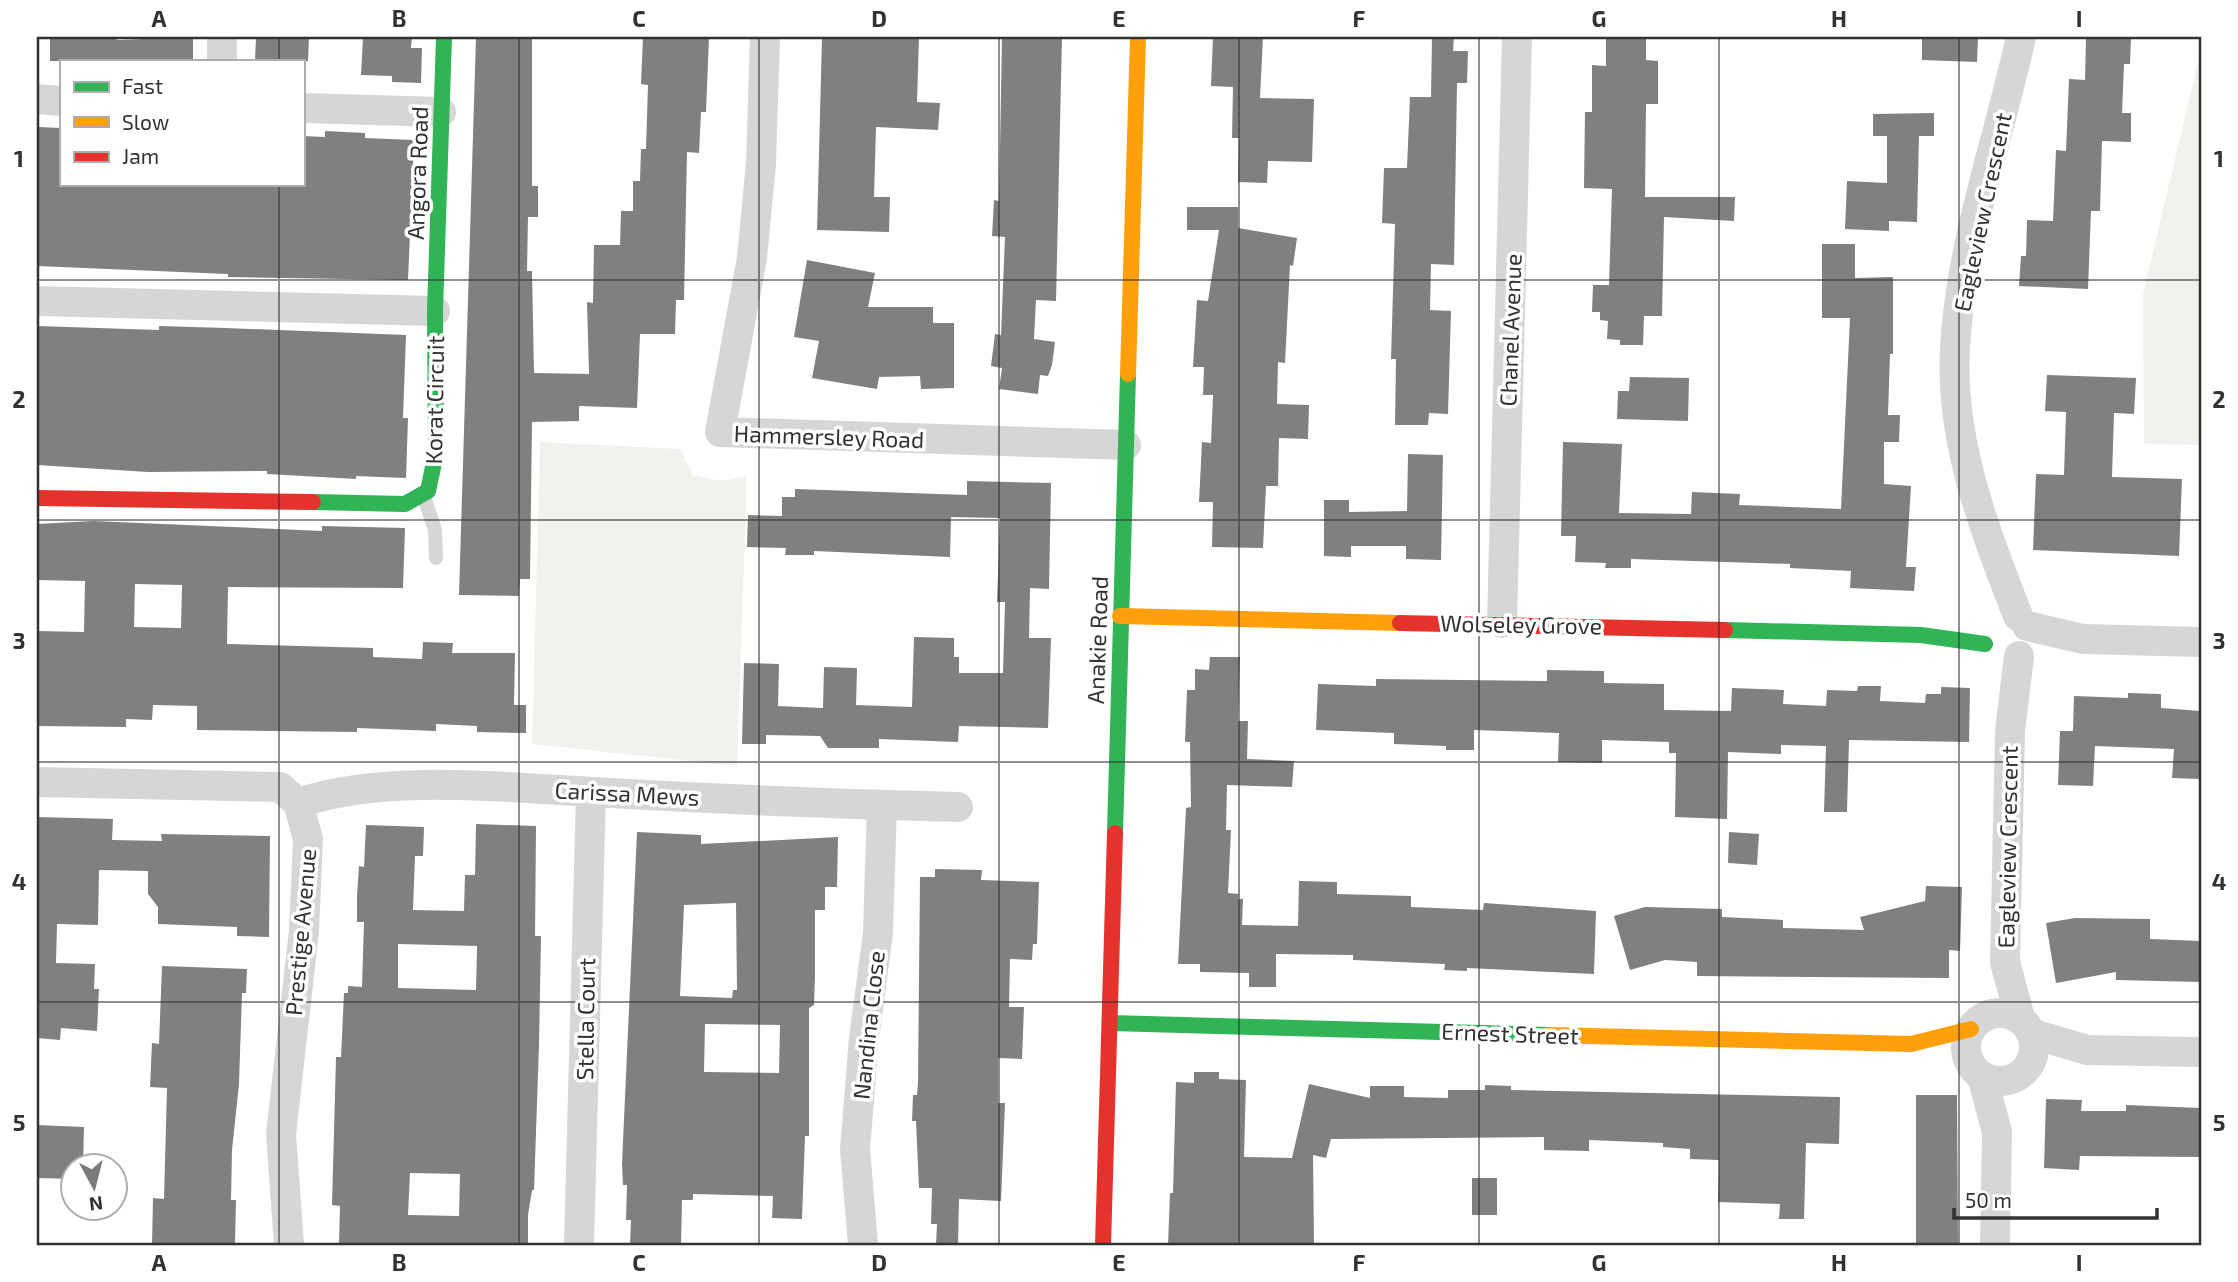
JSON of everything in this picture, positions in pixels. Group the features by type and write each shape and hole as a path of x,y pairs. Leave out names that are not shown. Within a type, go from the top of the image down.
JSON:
{"street":[{"path":"222,37 222,60"},
{"name":"Angora Road","path":"435,312 444,37"},
{"name":"Hammersley Road","path":"765,37 761,163 752,258 720,432 1126,445"},
{"name":"Anakie Road","path":"1103,1245 1138,37"},
{"name":"Chanel Avenue","path":"1502,623 1517,37"},
{"name":"Eagleview Crescent","path":"2021,37 1964,275 1955,349 1958,414 1966,469 1995,552 2006,637 2010,731 2005,962 2026,1026"},
{"path":"37,99 60,101"},
{"path":"304,108 442,111"},
{"name":"Korat Circuit","path":"37,301 435,312 436,453 433,479 423,495 405,504 37,498"},
{"name":"Wolseley Grove","path":"1120,616 1502,623 2201,642"},
{"path":"37,782 280,787 298,803"},
{"name":"Carissa Mews","path":"298,803 332,791 364,788 516,786 591,792 958,807"},
{"name":"Stella Court","path":"579,1245 591,792"},
{"name":"Prestige Avenue","path":"289,1245 281,1134 304,931 308,839 298,803"},
{"name":"Nandina Close","path":"863,1245 855,1149 864,1038 878,933 882,805"},
{"name":"Eagleview Crescent","path":"1979,1022 2005,962"},
{"path":"1995,1245 1997,1132 1966,1040 1979,1022 1998,1012 2087,1050"},
{"name":"Ernest Street","path":"1110,1023 1911,1044 1979,1022"},
{"path":"1997,1132 2022,1072 2034,1056 2026,1026"},
{"name":"Ernest Street","path":"1911,1044 1976,1070"},
{"path":"1976,1070 2005,1081 2022,1072 2087,1050 2201,1052"}],"lane":[{"path":"423,495 435,530 436,558"}],"shaded area":[{"path":"2201,49 2201,445 2144,444 2143,294"},
{"path":"540,442 680,449 693,475 720,481 747,476 737,766 532,744"}],"building":[{"path":"106,37 119,40 193,37 193,60 50,61 50,38"},
{"path":"256,37 309,37 308,61 255,60"},
{"path":"363,37 412,37 411,48 422,48 421,83 392,82 392,76 361,75"},
{"path":"476,37 532,37 532,186 538,186 538,217 528,217 527,271 532,271 534,373 589,374 587,302 593,303 594,245 620,245 621,211 633,211 633,181 640,181 641,149 646,149 648,85 641,84 643,37 709,37 706,112 701,112 699,153 687,152 684,300 676,300 675,334 640,334 637,408 579,406 579,421 532,422 530,579 520,579 519,596 459,595"},
{"path":"822,37 919,37 917,102 940,103 938,130 876,127 874,197 890,197 889,232 817,230"},
{"path":"1002,37 1062,37 1056,301 1036,300 1034,339 1055,342 1052,365 1048,376 1040,375 1038,394 999,389 1002,368 991,366 995,334 1001,335 1005,237 992,236 994,200 999,201"},
{"path":"1213,37 1263,37 1260,98 1314,99 1312,162 1268,161 1267,183 1238,182 1239,138 1232,138 1233,87 1211,86"},
{"path":"1432,37 1454,37 1453,51 1468,51 1467,83 1457,83 1454,265 1431,264 1430,310 1451,311 1448,414 1429,413 1428,425 1395,425 1396,359 1391,359 1395,224 1382,223 1384,168 1407,168 1410,97 1431,97"},
{"path":"1606,37 1646,37 1646,60 1658,61 1658,104 1646,104 1645,197 1735,197 1734,221 1664,217 1662,316 1644,316 1643,345 1620,345 1620,340 1607,339 1608,321 1600,320 1600,312 1592,312 1593,285 1609,285 1612,189 1584,188 1585,112 1592,112 1592,65 1606,66"},
{"path":"1922,37 1978,37 1977,62 1922,60"},
{"path":"2086,37 2131,37 2130,64 2124,64 2122,113 2131,113 2131,142 2102,141 2100,211 2091,211 2088,289 2019,286 2021,256 2026,256 2027,220 2053,221 2056,150 2066,151 2069,79 2085,80"},
{"path":"1934,113 1934,136 1919,136 1917,222 1889,221 1889,231 1845,229 1847,181 1887,183 1887,136 1873,136 1873,114"},
{"path":"39,127 60,128 60,186 304,186 304,136 325,137 325,131 365,133 365,138 414,140 408,280 228,277 228,274 37,266"},
{"path":"1187,207 1238,207 1238,228 1297,238 1293,266 1290,265 1285,363 1278,362 1277,404 1309,405 1308,439 1279,438 1278,486 1266,486 1263,548 1212,547 1213,502 1199,502 1202,442 1211,443 1213,395 1203,395 1204,367 1193,367 1197,300 1208,301 1219,230 1187,230"},
{"path":"1822,244 1855,244 1855,278 1893,277 1893,354 1890,354 1888,415 1900,415 1899,442 1884,442 1884,484 1911,486 1906,567 1916,567 1914,591 1850,588 1851,571 1790,568 1790,564 1631,559 1631,568 1605,568 1606,563 1575,562 1576,536 1561,536 1563,442 1622,444 1619,513 1691,514 1692,492 1740,494 1739,505 1841,509 1850,318 1822,318"},
{"path":"807,260 875,273 868,307 933,307 933,323 954,323 954,388 921,389 920,376 879,377 877,389 812,378 819,341 794,337"},
{"path":"37,326 159,330 159,326 406,335 403,418 408,418 406,478 356,476 356,479 267,474 267,471 148,472 37,465"},
{"path":"2047,375 2136,378 2134,414 2114,413 2112,477 2182,479 2179,556 2033,550 2036,474 2064,475 2066,412 2045,411"},
{"path":"1630,377 1689,378 1688,421 1617,419 1618,391 1629,391"},
{"path":"1408,454 1443,455 1441,560 1406,559 1406,546 1351,546 1351,557 1324,556 1324,500 1349,500 1349,512 1407,511"},
{"path":"967,481 1051,483 1049,589 1030,588 1029,638 1051,638 1048,728 959,726 958,742 879,739 879,748 828,748 820,736 766,735 766,744 742,744 744,663 779,664 778,706 823,708 824,667 857,668 856,705 912,707 914,637 954,638 954,657 959,657 959,673 1003,673 1005,602 997,602 1000,518 951,517 950,557 814,551 814,555 785,555 786,548 747,547 748,515 782,516 782,497 795,497 795,489 967,495"},
{"path":"93,521 322,531 322,526 405,528 403,588 228,587 227,644 373,648 373,657 422,659 423,642 453,643 452,653 515,653 514,705 526,705 526,733 477,732 477,726 436,724 436,731 357,728 357,732 197,730 197,706 153,705 152,720 126,719 126,727 37,726 37,631 84,632 85,581 37,580 37,524","holes":["135,584 182,585 181,628 134,627"]},
{"path":"1210,657 1240,657 1238,721 1248,721 1247,759 1294,761 1292,787 1227,785 1226,830 1231,830 1228,893 1239,894 1238,899 1243,899 1242,925 1298,926 1299,881 1337,882 1337,894 1411,896 1411,907 1483,910 1484,903 1596,911 1594,974 1467,968 1467,971 1444,970 1445,964 1353,960 1353,955 1276,954 1276,987 1249,987 1249,973 1200,972 1200,964 1178,964 1186,808 1191,807 1190,742 1185,742 1187,690 1195,690 1195,669 1209,670"},
{"path":"1547,670 1604,671 1604,683 1664,684 1664,710 1731,711 1732,688 1784,690 1783,704 1826,706 1827,690 1857,691 1858,686 1881,686 1880,701 1925,703 1926,694 1941,694 1941,687 1970,688 1969,742 1849,740 1847,812 1824,812 1826,746 1781,745 1781,754 1728,752 1727,819 1675,817 1676,753 1669,753 1669,742 1602,740 1602,763 1558,762 1559,733 1474,730 1474,750 1446,750 1446,746 1394,744 1394,733 1316,730 1318,684 1376,686 1376,679 1547,681"},
{"path":"2128,693 2161,694 2161,708 2201,711 2201,779 2172,778 2174,749 2095,746 2093,786 2058,785 2060,731 2073,731 2074,696 2128,698"},
{"path":"37,817 113,819 112,840 162,841 161,834 270,836 269,937 237,936 237,927 158,924 158,907 148,894 148,871 99,870 98,925 57,924 56,963 95,964 94,989 99,989 97,1031 61,1028 60,1040 37,1038"},
{"path":"476,824 536,826 535,936 541,936 539,1045 534,1190 528,1215 528,1245 339,1245 340,1206 332,1205 336,1057 341,1057 344,993 348,993 348,986 362,987 364,922 357,922 357,896 359,866 364,867 366,825 424,827 423,856 415,856 413,910 464,911 465,875 475,875","holes":["398,944 477,946 476,990 398,988","410,1173 460,1174 459,1216 408,1215"]},
{"path":"637,832 701,835 701,844 838,837 837,887 825,887 825,910 815,910 814,1005 809,1008 809,1136 805,1136 802,1219 772,1218 773,1196 693,1194 693,1200 682,1200 681,1245 630,1245 631,1220 626,1220 627,1185 623,1185","holes":["736,903 737,990 733,990 732,998 680,996 684,905","705,1024 780,1025 779,1073 704,1072"]},
{"path":"1729,832 1759,834 1757,865 1728,863"},
{"path":"935,869 982,870 981,880 1039,882 1037,944 1033,944 1032,960 1010,959 1009,1007 1024,1007 1022,1059 998,1058 998,1103 1005,1103 1001,1201 959,1199 958,1245 936,1245 937,1224 931,1224 932,1188 919,1188 916,1121 912,1121 913,1095 917,1095 918,1082 920,877 935,877"},
{"path":"1926,886 1962,887 1960,951 1949,950 1949,978 1697,976 1697,962 1665,960 1630,970 1614,916 1645,907 1722,909 1722,917 1783,920 1783,928 1864,930 1860,917 1925,901"},
{"path":"2075,918 2150,919 2150,939 2201,941 2201,982 2116,980 2116,972 2056,983 2046,923"},
{"path":"162,966 247,969 246,993 242,993 239,1084 232,1150 231,1200 236,1200 235,1245 152,1245 153,1198 164,1199 167,1088 150,1087 152,1043 159,1044"},
{"path":"1194,1072 1219,1072 1219,1079 1246,1080 1244,1157 1292,1158 1309,1084 1370,1098 1370,1086 1404,1086 1404,1097 1448,1098 1448,1090 1485,1090 1485,1085 1511,1086 1511,1090 1840,1097 1839,1144 1806,1143 1804,1219 1779,1219 1780,1204 1718,1202 1719,1160 1690,1159 1690,1149 1663,1147 1663,1143 1589,1140 1589,1151 1544,1150 1544,1137 1331,1139 1326,1158 1313,1155 1314,1245 1168,1245 1170,1193 1173,1193 1176,1082 1194,1083"},
{"path":"1916,1095 1957,1095 1958,1245 1916,1245"},
{"path":"2046,1099 2082,1100 2081,1111 2126,1111 2126,1105 2201,1108 2201,1157 2080,1156 2079,1170 2044,1168"},
{"path":"37,1125 84,1127 83,1152 60,1152 60,1179 37,1178"},
{"path":"1472,1178 1497,1178 1497,1215 1472,1215"}],"traffic: fast":[{"path":"313,502 405,504 428,491 436,453 435,311 444,37"},
{"path":"1115,833 1128,374"},
{"path":"1725,630 1921,635 1985,644"},
{"path":"1110,1023 1549,1035"}],"traffic: slow":[{"path":"1128,374 1138,37"},
{"path":"1120,616 1400,623"},
{"path":"1549,1035 1911,1044 1971,1029"}],"traffic: jam":[{"path":"37,498 313,502"},
{"path":"1400,623 1725,630"},
{"path":"1103,1245 1115,833"}]}
